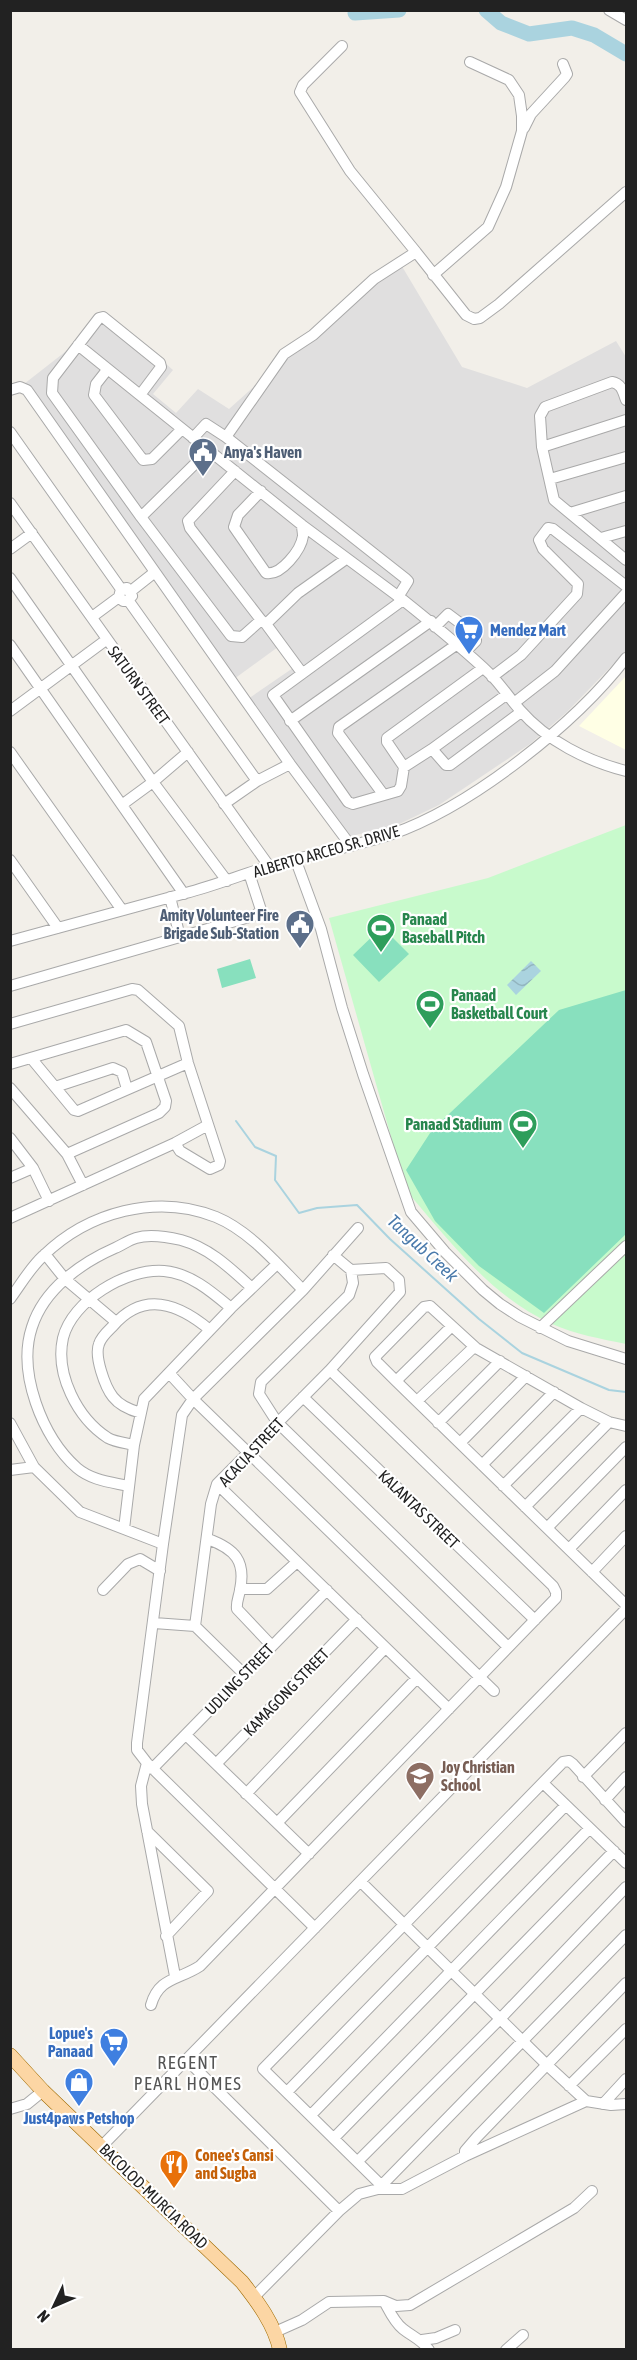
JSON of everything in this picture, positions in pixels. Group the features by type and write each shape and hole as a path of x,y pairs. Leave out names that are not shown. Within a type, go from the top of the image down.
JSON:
{"main road":[{"name":"BACOLOD-MURCIA ROAD","path":"10,2055 43,2091 226,2265 254,2297 274,2332 280,2349"}],"street":[{"path":"609,10 627,20"},
{"path":"342,46 303,85 300,92 350,171 466,315 474,320 499,304 627,192"},
{"path":"470,62 509,80 519,95 522,131"},
{"path":"433,275 488,227 506,187 522,131 531,114 567,74 562,64"},
{"path":"226,437 284,354 313,335 374,279 416,252"},
{"path":"140,395 161,367 160,363 103,317 99,318 53,378 52,393 141,517 231,636 242,637 297,593 346,559"},
{"path":"78,345 302,525 433,624 483,668 548,737 585,757 627,771"},
{"path":"107,370 96,384 94,395 143,460 152,459 182,430"},
{"path":"627,400 622,388 612,382 545,407 540,416 542,447 554,500 627,560"},
{"path":"10,390 20,387 27,390 290,764 351,846"},
{"path":"542,447 627,420"},
{"path":"193,438 206,424 226,437 408,581 401,598 273,695 348,802 353,804 383,794 393,794 400,789 404,767 387,742 387,738 483,668"},
{"path":"10,432 257,781"},
{"path":"141,517 208,451"},
{"path":"550,479 627,457"},
{"path":"235,471 188,521 190,528 302,673"},
{"path":"261,491 238,515 234,527 266,573 277,572 298,549 303,536 302,525"},
{"path":"570,513 627,496"},
{"name":"SATURN STREET","path":"10,502 269,867"},
{"path":"492,677 521,655 577,594 578,584 543,549 539,540 548,528 554,529 627,586"},
{"path":"602,538 627,531"},
{"path":"10,549 32,533"},
{"path":"92,618 155,572"},
{"path":"10,578 153,782 227,881"},
{"path":"432,748 442,762 450,765 514,703 555,671 627,593"},
{"path":"290,721 448,614 469,628 476,635 476,641 461,648 339,727 338,733 383,794"},
{"path":"10,711 106,640"},
{"path":"10,645 184,894"},
{"name":"ALBERTO ARCEO SR. DRIVE","path":"10,941 393,834 438,813 498,776 573,716 609,681 627,658"},
{"path":"404,767 432,748 514,703"},
{"path":"10,752 122,910"},
{"path":"123,804 188,752"},
{"path":"224,804 257,781 290,764"},
{"path":"10,860 58,928"},
{"path":"296,861 321,929 342,1008 363,1074 411,1212 439,1246 483,1290 520,1317 568,1341 627,1359"},
{"path":"10,986 260,912 249,873"},
{"path":"170,897 180,937"},
{"path":"10,1024 132,989 138,990 179,1026 188,1063 220,1161 216,1167 210,1169 180,1150 175,1143"},
{"path":"10,1064 126,1030 146,1042 159,1076 166,1101 165,1107 159,1113 67,1154"},
{"path":"31,1058 74,1110 78,1111 188,1063"},
{"path":"55,1087 113,1068 122,1072 127,1089"},
{"path":"10,1088 67,1154 83,1185"},
{"path":"10,1218 175,1143 208,1125"},
{"path":"10,1138 33,1168 49,1201"},
{"path":"10,1178 33,1168"},
{"path":"13,1292 45,1254 78,1228 125,1210 150,1207 186,1209 217,1217 235,1228 303,1290"},
{"path":"315,1928 149,1766 137,1750 137,1743 182,1415 193,1399 303,1290 358,1228"},
{"path":"128,1486 99,1480 78,1469 48,1430 36,1404 26,1352 32,1325 45,1301 65,1279 91,1259 136,1238 161,1237 182,1241 223,1261 252,1288"},
{"path":"540,1328 627,1246"},
{"path":"45,1254 65,1279 116,1322"},
{"path":"333,1255 351,1270 353,1284 349,1295 261,1382 260,1394 277,1422 508,1647"},
{"path":"124,1529 134,1446 144,1399 231,1308 277,1264"},
{"name":"ACACIA STREET","path":"195,1626 212,1504 217,1484 330,1370 401,1289 399,1280 386,1268 351,1270"},
{"path":"134,1446 109,1438 89,1421 65,1382 63,1339 72,1319 90,1299 111,1284 130,1276 164,1271 182,1275 199,1284 231,1308"},
{"path":"141,1413 126,1409 114,1398 105,1382 100,1364 98,1346 116,1322 124,1314 155,1303 174,1306 191,1314 210,1330"},
{"path":"102,2146 627,1607 438,1423 377,1362 375,1357 424,1307 430,1305 474,1347 609,1422 627,1426"},
{"path":"396,1381 452,1326"},
{"path":"417,1401 474,1347"},
{"path":"438,1423 501,1361"},
{"path":"151,2005 154,1994 167,1981 175,1976 189,1973 200,1966 556,1598 553,1586 330,1370"},
{"path":"169,1373 249,1454 494,1691"},
{"path":"460,1443 526,1376"},
{"path":"482,1465 554,1392"},
{"name":"KALANTAS STREET","path":"303,1397 535,1620"},
{"path":"503,1486 581,1407"},
{"path":"525,1507 609,1422"},
{"path":"10,1423 34,1467 80,1512 163,1544"},
{"path":"547,1528 627,1447"},
{"path":"10,1470 34,1467"},
{"path":"217,1484 449,1708"},
{"path":"569,1549 627,1490"},
{"path":"592,1572 627,1536"},
{"path":"208,1539 224,1545 236,1556 241,1566 237,1609 272,1646"},
{"path":"103,1590 132,1561 140,1559 160,1571"},
{"path":"240,1589 267,1589 297,1562"},
{"name":"UDLING STREET","path":"149,1766 186,1735 327,1590"},
{"name":"KAMAGONG STREET","path":"216,1764 357,1619"},
{"path":"154,1623 195,1626 244,1674"},
{"path":"246,1794 385,1648"},
{"path":"277,1823 417,1678"},
{"path":"584,1778 627,1733"},
{"path":"186,1735 309,1854"},
{"path":"384,2187 263,2069 403,1924 566,1761 573,1764 604,1800 627,1822"},
{"path":"149,1766 141,1786 147,1831 175,1976"},
{"path":"604,1800 627,1778"},
{"path":"543,1782 589,1829 627,1863"},
{"path":"287,2092 566,1806"},
{"path":"311,2115 589,1829"},
{"path":"147,1831 208,1892 166,1936"},
{"path":"334,2138 614,1851"},
{"path":"361,1882 426,1948 586,2101 627,2104"},
{"path":"358,2161 500,2019 627,1887"},
{"path":"384,2187 627,1935"},
{"path":"465,2156 465,2151 477,2137 627,1983"},
{"path":"569,2086 627,2029"},
{"path":"188,2060 339,2211"},
{"path":"603,2104 627,2079"},
{"path":"10,2109 27,2104 43,2091"},
{"path":"254,2297 339,2211 359,2194 384,2187 402,2188 465,2156 586,2101"},
{"path":"274,2332 302,2320 329,2302 384,2301 396,2306 410,2305 574,2208 592,2191"},
{"path":"384,2301 396,2323 422,2340 429,2349"},
{"path":"422,2340 436,2338 455,2330"},
{"path":"506,2349 524,2335"}],"shaded area":[{"path":"397,258 462,367 527,388 616,341 626,357 626,651 567,712 530,744 439,805 395,826 351,836 248,699 293,668 278,647 234,679 24,384 111,316 173,370 153,394 176,413 198,389 229,409"},
{"path":"626,676 626,750 579,726"}],"green space":[{"path":"626,825 626,1344 561,1328 531,1313 492,1284 474,1267 410,1195 405,1186 329,918 488,878"},
{"name":"Panaad Baseball Pitch","path":"382,927 409,954 379,982 353,955"},
{"path":"250,959 256,978 222,988 217,969"},
{"name":"Panaad Stadium","path":"626,990 626,1234 544,1313 479,1266 435,1221 406,1170 432,1130 559,1010"}],"water":[{"path":"531,961 541,971 516,995 507,985"}],"waterway":[{"path":"355,13 399,10"},
{"path":"486,10 501,23 529,34 572,28 594,35 626,54"},
{"name":"Tangub Creek","path":"236,1121 255,1147 276,1156 275,1180 299,1213 317,1208 357,1205 390,1239 479,1319 522,1353 609,1390 626,1392"}],"place":[{"name":"Anya's Haven","path":"203,478"},
{"name":"Mendez Mart","path":"469,656"},
{"name":"Amity Volunteer Fire Brigade Sub-Station","path":"300,950"},
{"name":"Panaad Baseball Pitch","path":"381,954"},
{"name":"Panaad Basketball Court","path":"430,1030"},
{"name":"Panaad Stadium","path":"523,1150"},
{"name":"Joy Christian School","path":"420,1802"},
{"name":"Lopue's Panaad","path":"114,2068"},
{"name":"Just4paws Petshop","path":"79,2108"},
{"name":"Conee's Cansi and Sugba","path":"174,2190"}],"district":[{"name":"REGENT PEARL HOMES","path":"188,2072"}]}
